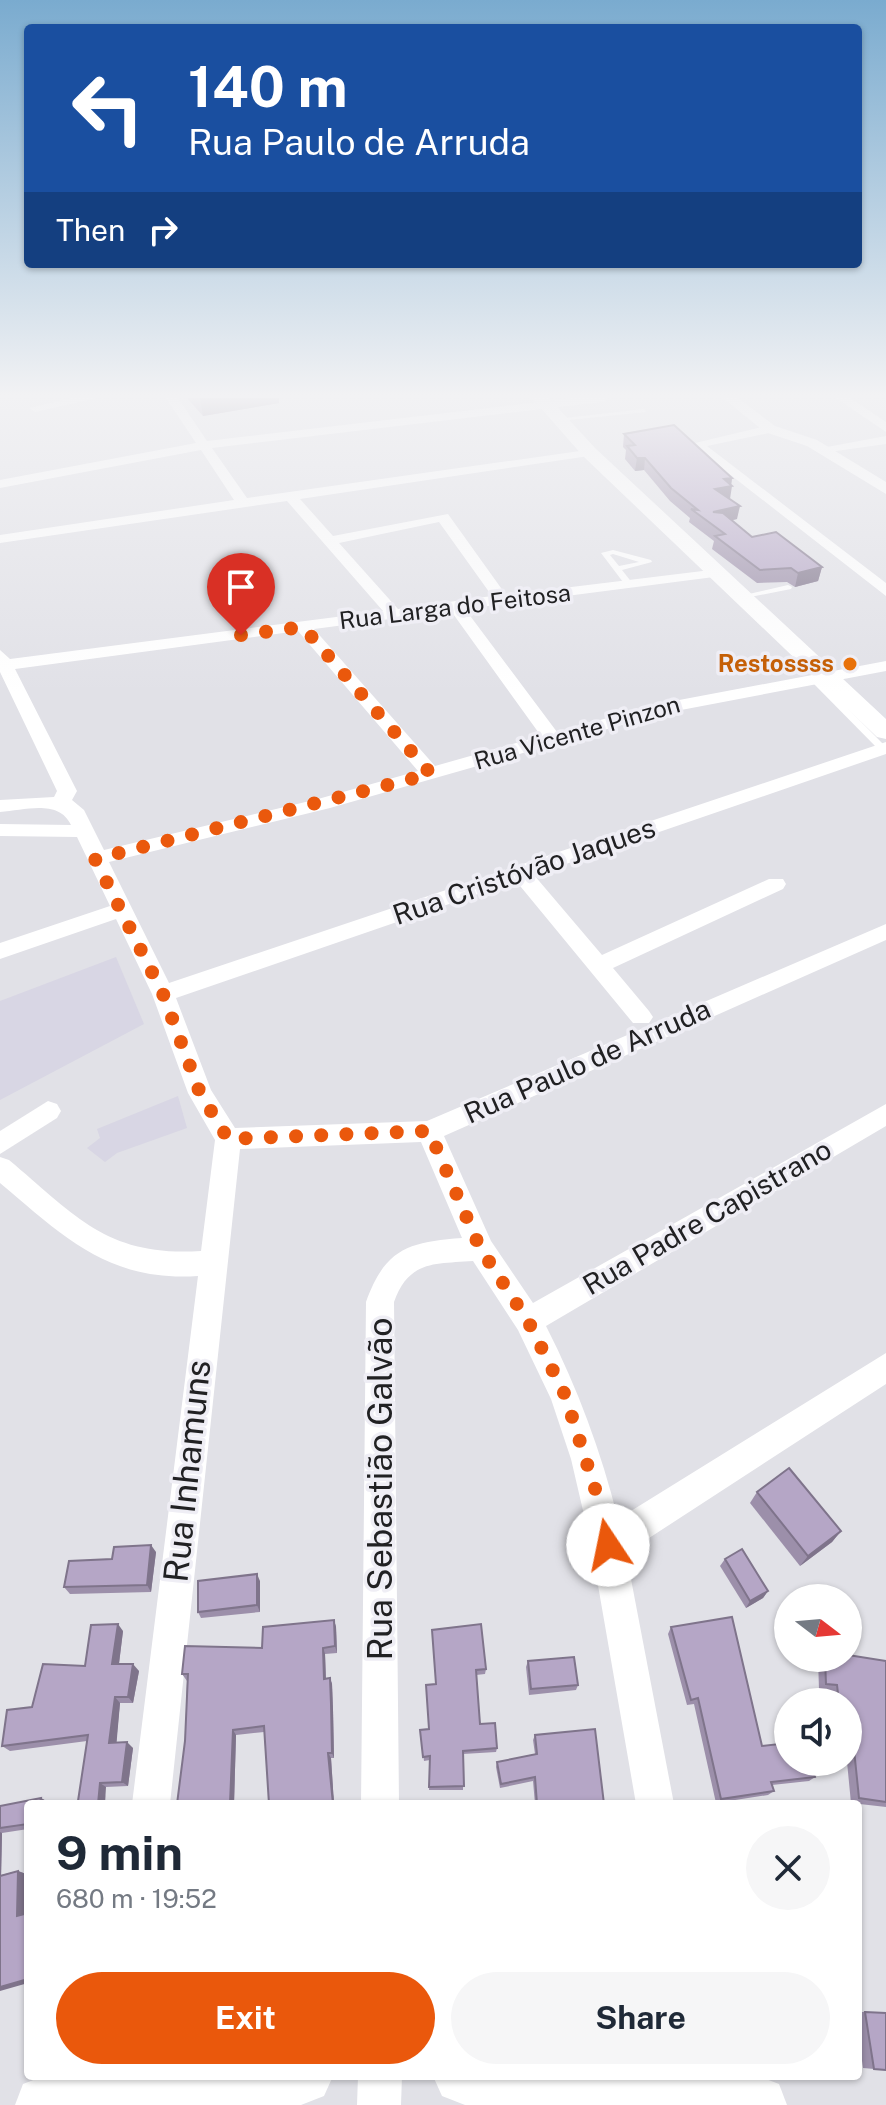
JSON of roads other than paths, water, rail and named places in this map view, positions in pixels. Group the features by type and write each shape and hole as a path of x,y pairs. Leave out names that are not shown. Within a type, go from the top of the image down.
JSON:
{"main road":[{"path":"635,496 885,743"},
{"path":"91,2095 259,2080"},
{"path":"514,2080 720,2096"}],"street":[{"path":"239,496 243,503"},
{"path":"0,539 288,496"},
{"path":"290,496 394,614"},
{"path":"765,496 838,550 886,591"},
{"path":"328,541 434,516 447,518 502,600"},
{"name":"Rua Larga do Feitosa","path":"3,660 303,627 714,572"},
{"path":"455,606 554,741"},
{"path":"303,627 431,774"},
{"path":"3,660 67,791 61,802"},
{"name":"Rua Vicente Pinzon","path":"95,859 431,774 670,706 886,666"},
{"name":"Rua Cristóvão Jaques","path":"163,994 521,873 885,743"},
{"path":"0,806 61,802 74,810 95,859 163,994 200,1093 228,1139"},
{"path":"28,805 39,809 43,816 39,826 30,831"},
{"path":"0,830 83,831"},
{"path":"521,873 641,1017"},
{"path":"597,966 776,884"},
{"path":"0,951 120,910"},
{"name":"Rua Paulo de Arruda","path":"228,1139 429,1131 886,931"},
{"path":"0,1144 48,1111"},
{"name":"Rua Padre Capistrano","path":"528,1321 886,1114"},
{"path":"429,1131 480,1248 528,1321 565,1395 591,1472 608,1545 654,1800"},
{"name":"Rua Inhamuns","path":"151,1800 211,1263 228,1139"},
{"path":"0,1168 77,1230 111,1252 139,1262 211,1263"},
{"name":"Rua Sebastião Galvão","path":"380,1800 380,1302 386,1277 413,1256 480,1248"},
{"path":"608,1545 886,1367"},
{"path":"379,2105 380,2080"}],"lane":[{"path":"617,569 648,562 613,552 605,553 617,569 629,584"},
{"path":"740,597 788,587"}],"place":[{"name":"Restossss","path":"850,664"}]}
